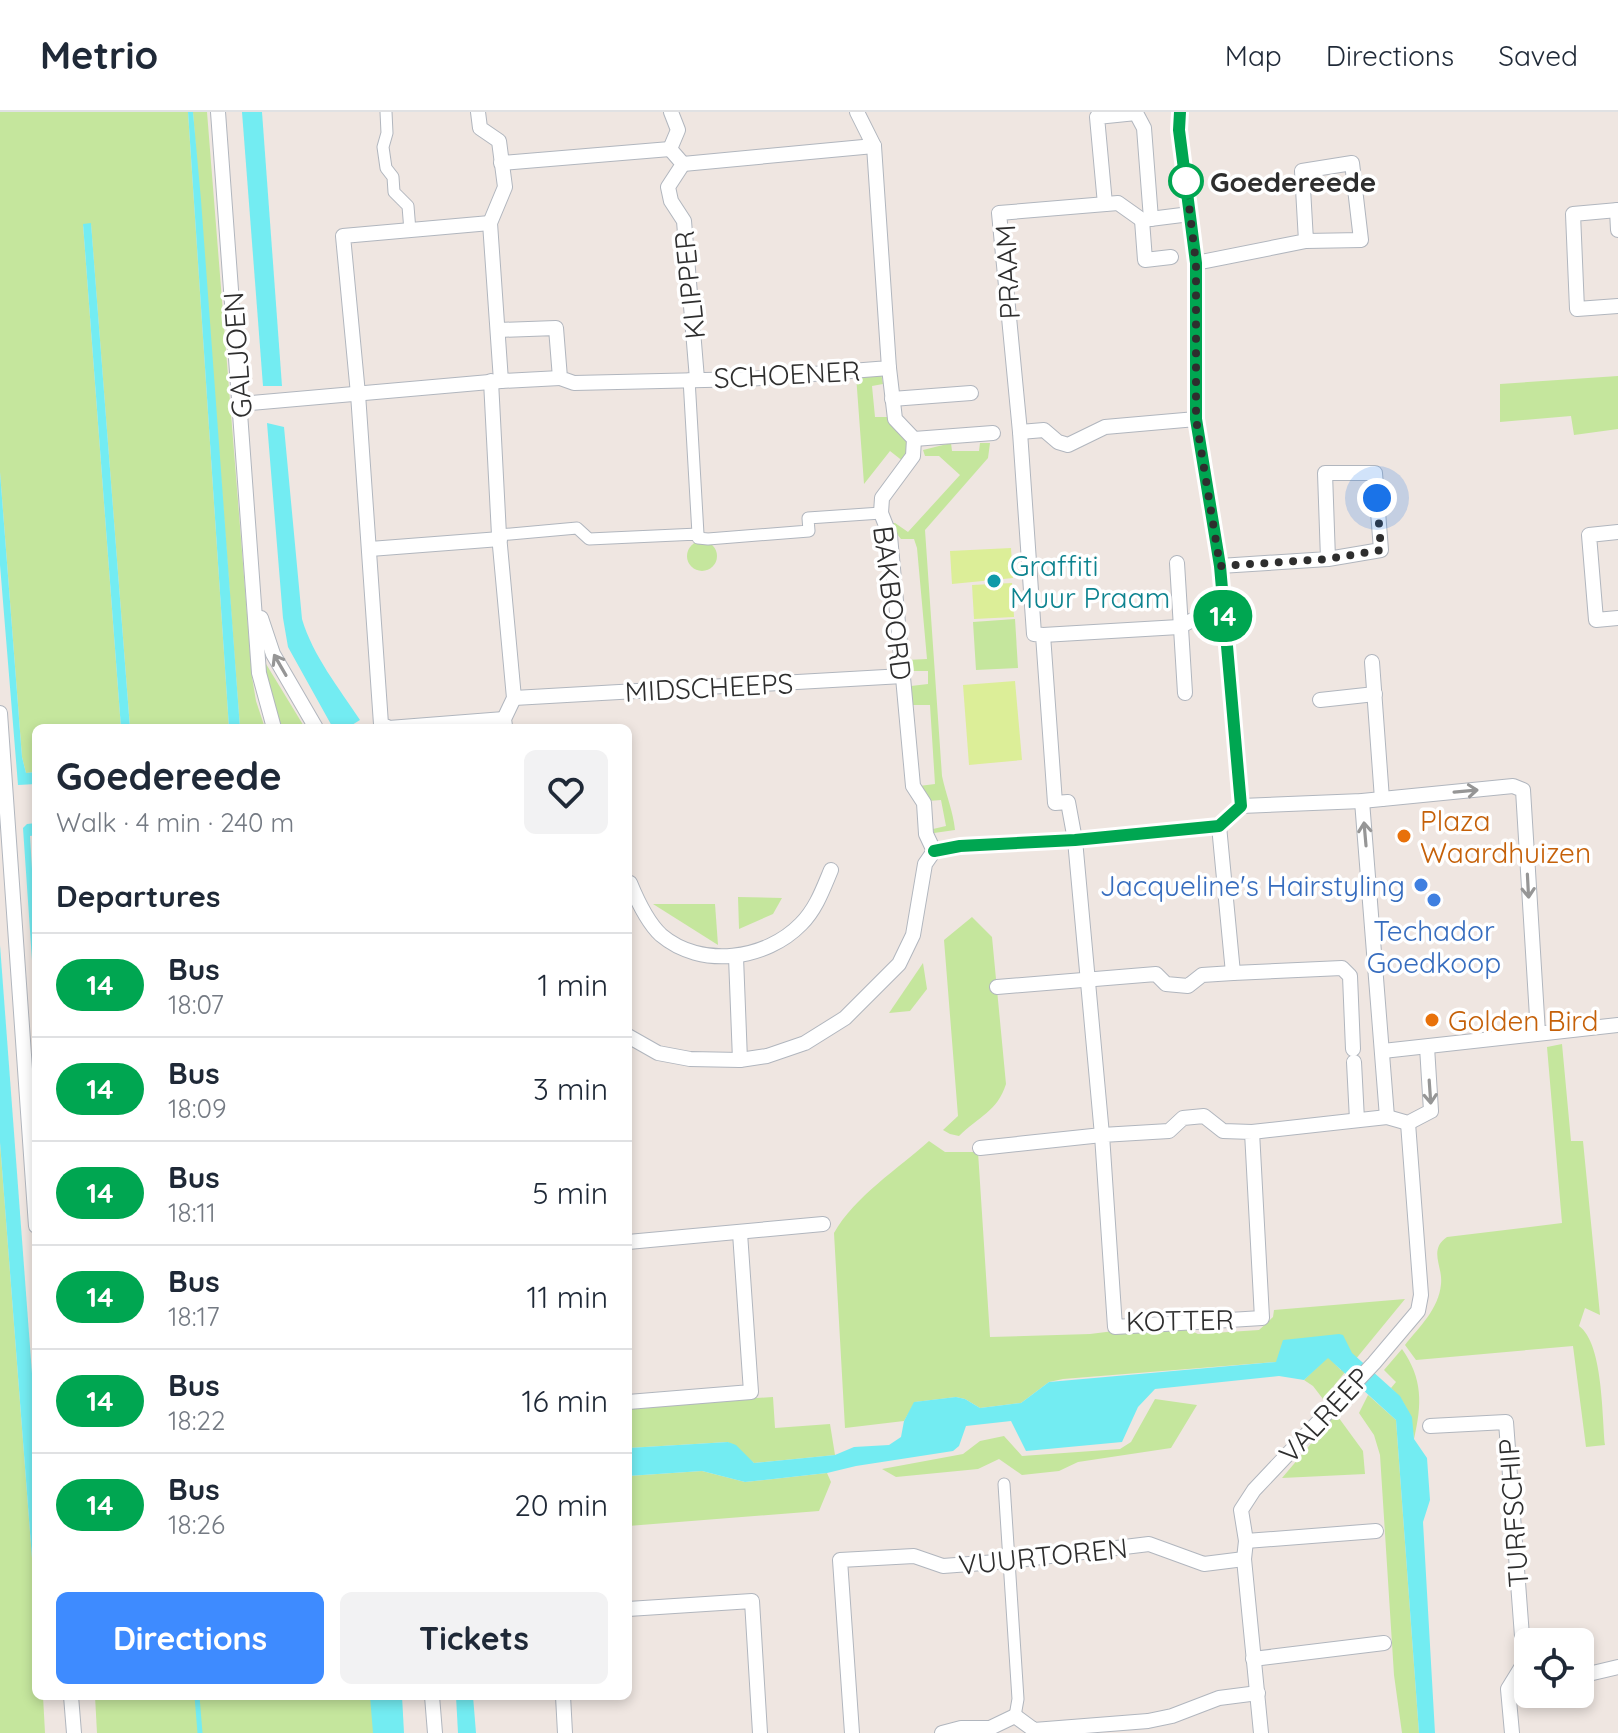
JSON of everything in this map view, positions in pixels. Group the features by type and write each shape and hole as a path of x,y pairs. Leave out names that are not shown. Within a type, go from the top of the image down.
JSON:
{"street":[{"name":"GALJOEN","path":"218,112 259,673 273,724"},
{"path":"386,112 387,133 383,147 386,168 393,177 394,192 408,206 410,231"},
{"path":"478,112 480,128 499,141 505,187 490,223 499,330 496,381 500,537 514,698 505,724"},
{"path":"670,149 678,130 671,112"},
{"name":"SCHOENER","path":"240,404 496,381 560,378 574,383 788,377 889,368 874,146 857,112"},
{"path":"1180,112 1179,130 1196,263 1196,419 1220,566 1241,806"},
{"path":"1105,204 1097,117 1136,113 1144,128 1145,260 1171,257"},
{"path":"670,149 683,164 874,146"},
{"path":"501,163 670,149"},
{"path":"1196,263 1306,241 1361,240 1352,163 1302,171 1306,241"},
{"name":"KLIPPER","path":"683,164 668,187 671,201 684,221 693,379"},
{"name":"PRAAM","path":"1075,840 1068,802 1055,803 1043,635 1034,634 1020,432 999,213 1118,203 1146,220"},
{"path":"1618,230 1617,210 1573,214 1577,309 1618,306"},
{"path":"1146,220 1190,214"},
{"path":"381,724 358,394 343,236 490,223"},
{"path":"499,330 556,328 560,378"},
{"path":"889,368 895,419 914,439 993,433"},
{"path":"693,379 698,538 809,531 808,518 881,513"},
{"path":"892,399 971,393"},
{"path":"1020,432 1044,430 1058,442 1068,445 1105,427 1196,419"},
{"name":"BAKBOORD","path":"914,439 913,456 882,498 881,513 890,536 913,786 924,803 926,834 934,851"},
{"path":"1220,566 1328,559 1381,550 1375,473 1325,473 1328,559"},
{"path":"370,549 577,528 589,539 698,534"},
{"path":"1618,532 1589,535 1596,620 1618,618"},
{"path":"1177,563 1185,693"},
{"name":"GALJOEN","path":"255,598 273,654 314,724"},
{"path":"1043,635 1179,627 1222,605"},
{"path":"1372,662 1382,799"},
{"name":"MIDSCHEEPS","path":"514,698 903,676"},
{"path":"1320,700 1375,694"},
{"path":"0,713 32,1169"},
{"path":"632,1038 658,1053 690,1059 740,1060 767,1056 805,1043 845,1018 899,964 913,935 925,864 934,851 960,846 1075,840 1219,826 1241,806 1362,801 1513,786 1523,790 1538,1033"},
{"path":"1362,801 1387,1117"},
{"path":"1044,826 1045,842"},
{"path":"1219,826 1233,973"},
{"path":"1075,840 1102,1135"},
{"path":"632,888 638,904 661,934 685,948 706,955 736,957 773,943 801,924 819,899 831,870"},
{"path":"736,957 740,1060"},
{"path":"997,987 1156,974 1166,984 1188,986 1202,975 1342,968 1350,976 1357,1120"},
{"path":"1383,1051 1618,1025"},
{"path":"980,1148 1169,1131 1183,1118 1204,1116 1223,1131 1252,1132 1387,1117 1408,1123 1431,1111 1427,1047"},
{"name":"VALREEP","path":"1261,1733 1241,1510 1254,1490 1374,1363 1418,1311 1421,1295 1408,1123"},
{"name":"KOTTER","path":"1102,1135 1115,1327 1262,1318 1252,1132"},
{"path":"632,1242 823,1224"},
{"path":"632,1402 751,1392 740,1233"},
{"name":"TURFSCHIP","path":"1430,1426 1506,1422 1521,1628"},
{"path":"942,1733 961,1728 990,1731 1015,1716 1018,1699 1004,1484"},
{"path":"1246,1541 1376,1531"},
{"name":"VUURTOREN","path":"852,1733 840,1560 914,1556 943,1566 1149,1544 1204,1564 1244,1559"},
{"path":"632,1609 752,1601 760,1733"},
{"path":"1253,1659 1384,1643"},
{"path":"1594,1673 1618,1667"},
{"name":"TURFSCHIP","path":"1512,1733 1508,1689 1514,1684"},
{"path":"1015,1716 1034,1730 1148,1721 1172,1716 1219,1698 1258,1693"},
{"path":"71,1700 74,1733"},
{"path":"432,1700 435,1733"},
{"path":"563,1700 565,1733"}],"green space":[{"path":"0,112 188,112 229,724 130,724 91,224 83,224 121,724 32,724 32,772 26,773 22,757 0,472"},
{"path":"193,112 207,112 252,677 264,724 240,724"},
{"path":"881,373 883,384 872,386 875,417 889,417 911,439 904,462 890,451 864,484 856,375"},
{"path":"1618,376 1618,429 1574,435 1571,416 1500,422 1500,384"},
{"path":"951,443 952,451 979,451 980,443 990,443 988,458 925,530 942,776 955,830 934,833 933,829 946,826 941,800 928,801 919,786 935,784 930,705 911,705 911,686 928,684 928,671 908,671 907,660 927,659 917,548 914,539 901,539 888,523 895,523 908,532 960,475 939,456 925,456 923,450"},
{"path":"702,541 713,545 717,556 713,567 702,571 691,567 687,556 691,545"},
{"path":"1011,548 1013,578 952,584 950,551"},
{"path":"1012,583 1014,617 974,619 972,585"},
{"path":"1015,619 1018,668 976,670 973,622"},
{"path":"263,659 303,724 280,724"},
{"path":"1015,681 1022,760 969,765 963,685"},
{"path":"738,897 782,898 773,914 739,929"},
{"path":"653,904 715,904 718,945"},
{"path":"972,917 992,937 1006,1084 998,1101 959,1136 943,1130 958,1116 944,940"},
{"path":"923,963 927,989 910,1011 889,1013"},
{"path":"1562,1044 1571,1141 1583,1141 1600,1315 1585,1308 1579,1326 1587,1335 1597,1363 1605,1445 1586,1447 1573,1346 1416,1360 1405,1345 1436,1302 1441,1284 1438,1247 1447,1237 1562,1223 1547,1047"},
{"path":"929,1141 945,1152 978,1152 990,1337 1122,1330 1187,1329 1198,1334 1259,1330 1273,1317 1274,1310 1405,1299 1323,1399 1304,1380 1328,1357 1341,1370 1352,1353 1063,1379 1049,1382 1021,1403 980,1408 956,1397 915,1402 904,1421 845,1428 834,1233 865,1195"},
{"path":"0,1142 32,1558 32,1700 43,1700 45,1733 0,1733"},
{"path":"1402,1349 1414,1371 1419,1392 1414,1439 1408,1411 1391,1388 1396,1382 1384,1370"},
{"path":"1368,1395 1396,1420 1419,1733 1402,1733 1394,1675 1380,1455 1374,1435 1359,1413"},
{"path":"773,1397 775,1428 830,1424 835,1455 754,1463 728,1442 632,1448 632,1407"},
{"path":"1155,1399 1197,1405 1171,1448 1078,1462 1059,1471 1022,1475 999,1459 978,1469 896,1477 882,1469 963,1454 980,1441 1004,1436 1022,1456 1120,1449 1131,1442"},
{"path":"1336,1414 1363,1451 1365,1474 1282,1478"},
{"path":"702,1471 745,1482 827,1473 831,1482 819,1511 632,1526 632,1476"},
{"path":"95,1700 372,1700 375,1733 97,1733"}],"water":[{"path":"188,112 193,112 201,200 240,724 229,724"},
{"path":"242,112 262,112 282,386 263,386"},
{"path":"91,223 130,724 121,724 83,224"},
{"path":"267,423 284,427 302,619 320,659 360,720 354,724 331,724 288,647"},
{"path":"0,472 22,757 26,773 32,772 32,784 18,785 0,565"},
{"path":"32,823 32,960 23,828"},
{"path":"0,945 32,1373 32,1558 0,1142"},
{"path":"1343,1335 1352,1353 1400,1396 1412,1417 1414,1439 1427,1458 1430,1500 1423,1522 1435,1733 1419,1733 1396,1420 1328,1358 1304,1380 1279,1376 1155,1389 1138,1407 1122,1442 1026,1451 1011,1421 966,1426 959,1446 953,1451 827,1473 745,1482 702,1471 632,1476 632,1448 728,1442 736,1445 754,1463 835,1455 854,1447 889,1445 901,1437 904,1421 914,1402 956,1397 980,1408 1021,1403 1049,1382 1276,1362 1283,1340"},
{"path":"370,1700 402,1700 404,1733 373,1733"},
{"path":"456,1700 473,1700 476,1733 458,1733"}],"waterway":[{"path":"197,1700 200,1733"}],"bus line":[{"name":"14","path":"934,851 945,847 1075,840 1219,826 1241,806 1220,566 1196,419 1196,263 1179,130 1180,112"}],"place":[{"name":"Goedereede","path":"1186,181"},
{"name":"Graffiti Muur Praam","path":"994,581"},
{"name":"Plaza Waardhuizen","path":"1404,836"},
{"name":"Jacqueline's Hairstyling","path":"1421,885"},
{"name":"Techador Goedkoop","path":"1434,900"},
{"name":"Golden Bird","path":"1432,1020"}],"route":[{"path":"1186,181 1196,263 1196,419 1220,566 1328,559 1381,550 1377,498"}]}
